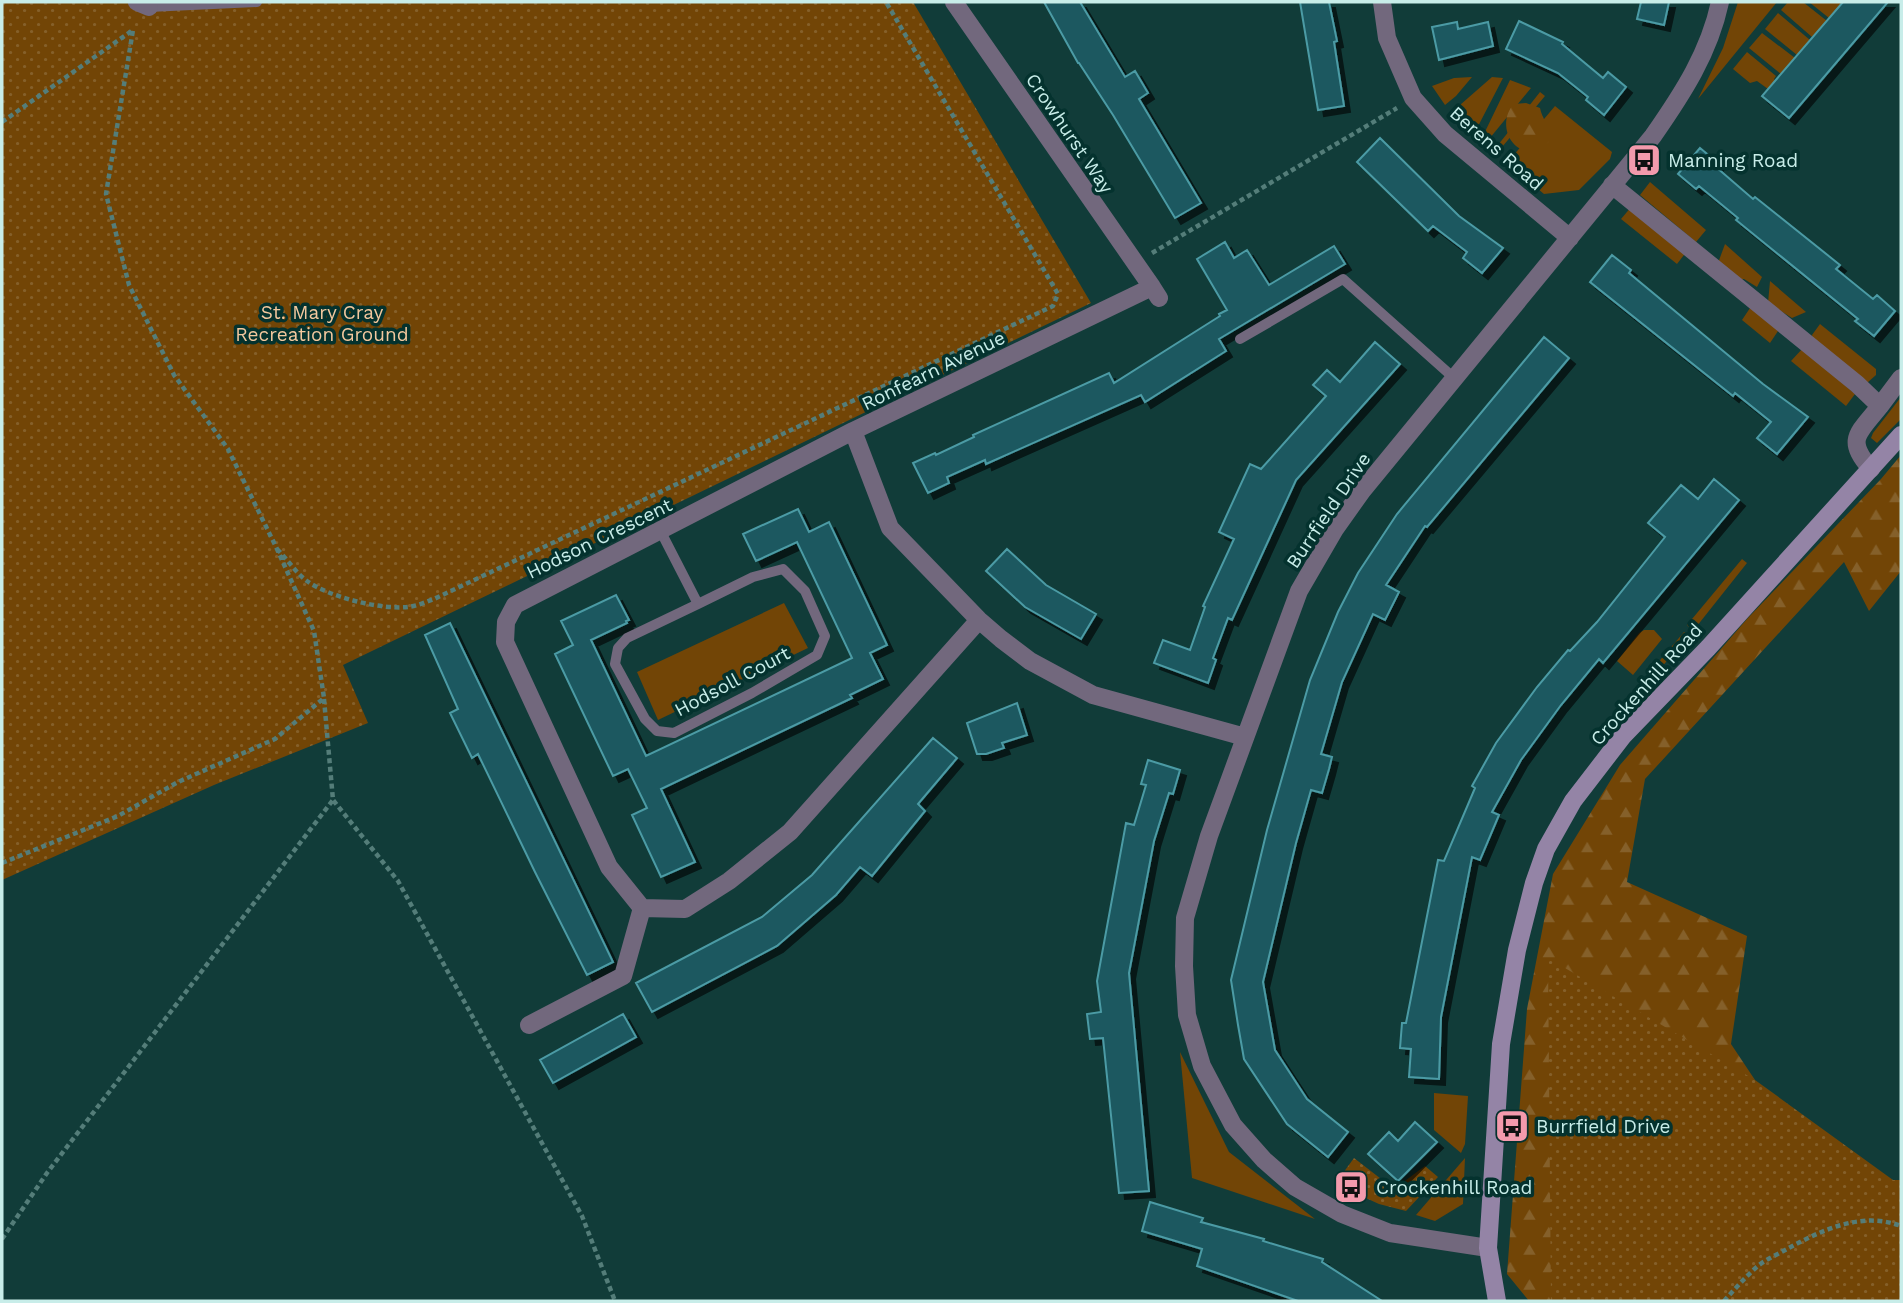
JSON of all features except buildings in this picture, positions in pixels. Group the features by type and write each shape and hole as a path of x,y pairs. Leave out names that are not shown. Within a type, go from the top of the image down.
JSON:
{"main road":[{"name":"Crockenhill Road","path":"1497,1301 1488,1248 1501,1044 1517,950 1534,883 1546,849 1573,801 1623,736 1901,436"}],"street":[{"name":"Crowhurst Way","path":"954,2 1156,293"},
{"name":"Berens Road","path":"1382,2 1387,38 1413,98 1445,134 1570,238"},
{"name":"Burrfield Drive","path":"1488,1248 1390,1233 1342,1214 1295,1187 1264,1160 1233,1125 1202,1066 1187,1015 1185,918 1209,836 1298,591 1335,529 1362,491 1653,136 1683,90 1714,31 1720,2"},
{"path":"1612,185 1836,366 1880,406"},
{"name":"Ronfearn Avenue","path":"1156,293 853,431 890,528 978,620 1030,661 1093,695 1245,737"},
{"path":"1871,469 1858,454 1855,444 1860,432 1901,378"},
{"name":"Hodson Crescent","path":"642,908 609,867 505,642 506,622 515,605 528,597 661,532 853,431"},
{"path":"529,1025 623,976 642,908 685,909 729,881 790,832 978,620"}],"lane":[{"path":"148,3 257,2"},
{"path":"1240,339 1343,279 1454,378"},
{"path":"661,532 698,604"},
{"name":"Hodsoll Court","path":"783,569 805,591 825,636 817,655 752,693 674,733 657,731 645,719 615,664 618,648 627,638 698,604 753,577 783,569"}],"path":[{"path":"277,549 307,581 329,592 362,602 408,607 435,599 1053,306 1058,294 886,2"},
{"path":"2,122 133,30 106,194 129,285 174,375 228,449 314,631 324,698 332,800 398,881 582,1216 615,1301"},
{"path":"1133,263 1413,98"},
{"path":"2,863 118,816 178,782 275,739 324,698"},
{"path":"2,1239 47,1173 332,800"},
{"path":"1724,1301 1760,1264 1815,1234 1859,1221 1887,1221 1901,1226"}],"green space":[{"name":"St. Mary Cray Recreation Ground","path":"2,2 913,2 1091,303 343,665 368,723 214,785 2,880"},
{"path":"1738,2 1777,2 1698,99 1723,48"},
{"path":"1788,2 1803,2 1827,21 1812,37 1781,10"},
{"path":"1809,2 1843,2 1829,18"},
{"path":"1778,13 1810,40 1797,55 1765,29"},
{"path":"1762,33 1795,58 1781,74 1749,48"},
{"path":"1747,52 1776,76 1768,89 1757,81 1750,83 1733,69"},
{"path":"1472,77 1445,105 1432,86 1454,78"},
{"path":"1492,77 1503,78 1474,134 1452,112"},
{"path":"1510,80 1531,88 1485,144 1481,140"},
{"path":"1540,92 1545,96 1497,153 1494,150"},
{"path":"1526,103 1540,108 1553,138 1540,149 1530,151 1515,145 1507,130 1506,121 1514,104"},
{"path":"1555,106 1612,152 1610,159 1579,190 1544,194 1507,163"},
{"path":"1650,182 1706,230 1696,242 1640,195"},
{"path":"1632,206 1687,251 1677,264 1621,219"},
{"path":"1725,244 1762,277 1757,287 1744,279 1740,280 1718,263"},
{"path":"1770,281 1806,312 1792,318 1768,303"},
{"path":"1752,305 1780,328 1770,343 1742,320"},
{"path":"1820,324 1876,369 1876,375 1867,383 1813,341 1812,335"},
{"path":"1803,348 1855,394 1846,406 1791,361"},
{"path":"1901,397 1901,419 1877,443 1871,438 1873,433"},
{"path":"1901,455 1901,571 1869,611 1844,562 1645,779 1627,882 1747,936 1731,1044 1755,1080 1595,1006 1566,1301 1529,1301 1507,1274 1527,1009 1553,874 1620,765 1747,619"},
{"path":"1742,559 1747,563 1693,631 1687,625"},
{"path":"784,603 808,648 658,720 637,672"},
{"path":"1644,630 1654,630 1662,639 1633,675 1617,661"},
{"path":"1684,632 1688,635 1626,711 1621,706"},
{"path":"1548,958 1755,1080 1893,1180 1901,1180 1901,1301 1551,1301"},
{"path":"1180,1052 1229,1152 1315,1219 1192,1178"},
{"path":"1434,1093 1468,1096 1465,1144 1461,1153 1434,1130"},
{"path":"1354,1158 1394,1189 1425,1166 1438,1177 1406,1211 1379,1204 1335,1184"},
{"path":"1465,1158 1463,1204 1435,1221 1416,1215"}],"place":[{"name":"Manning Road","path":"1644,160"},
{"name":"Burrfield Drive","path":"1512,1126"},
{"name":"Crockenhill Road","path":"1351,1187"}]}
